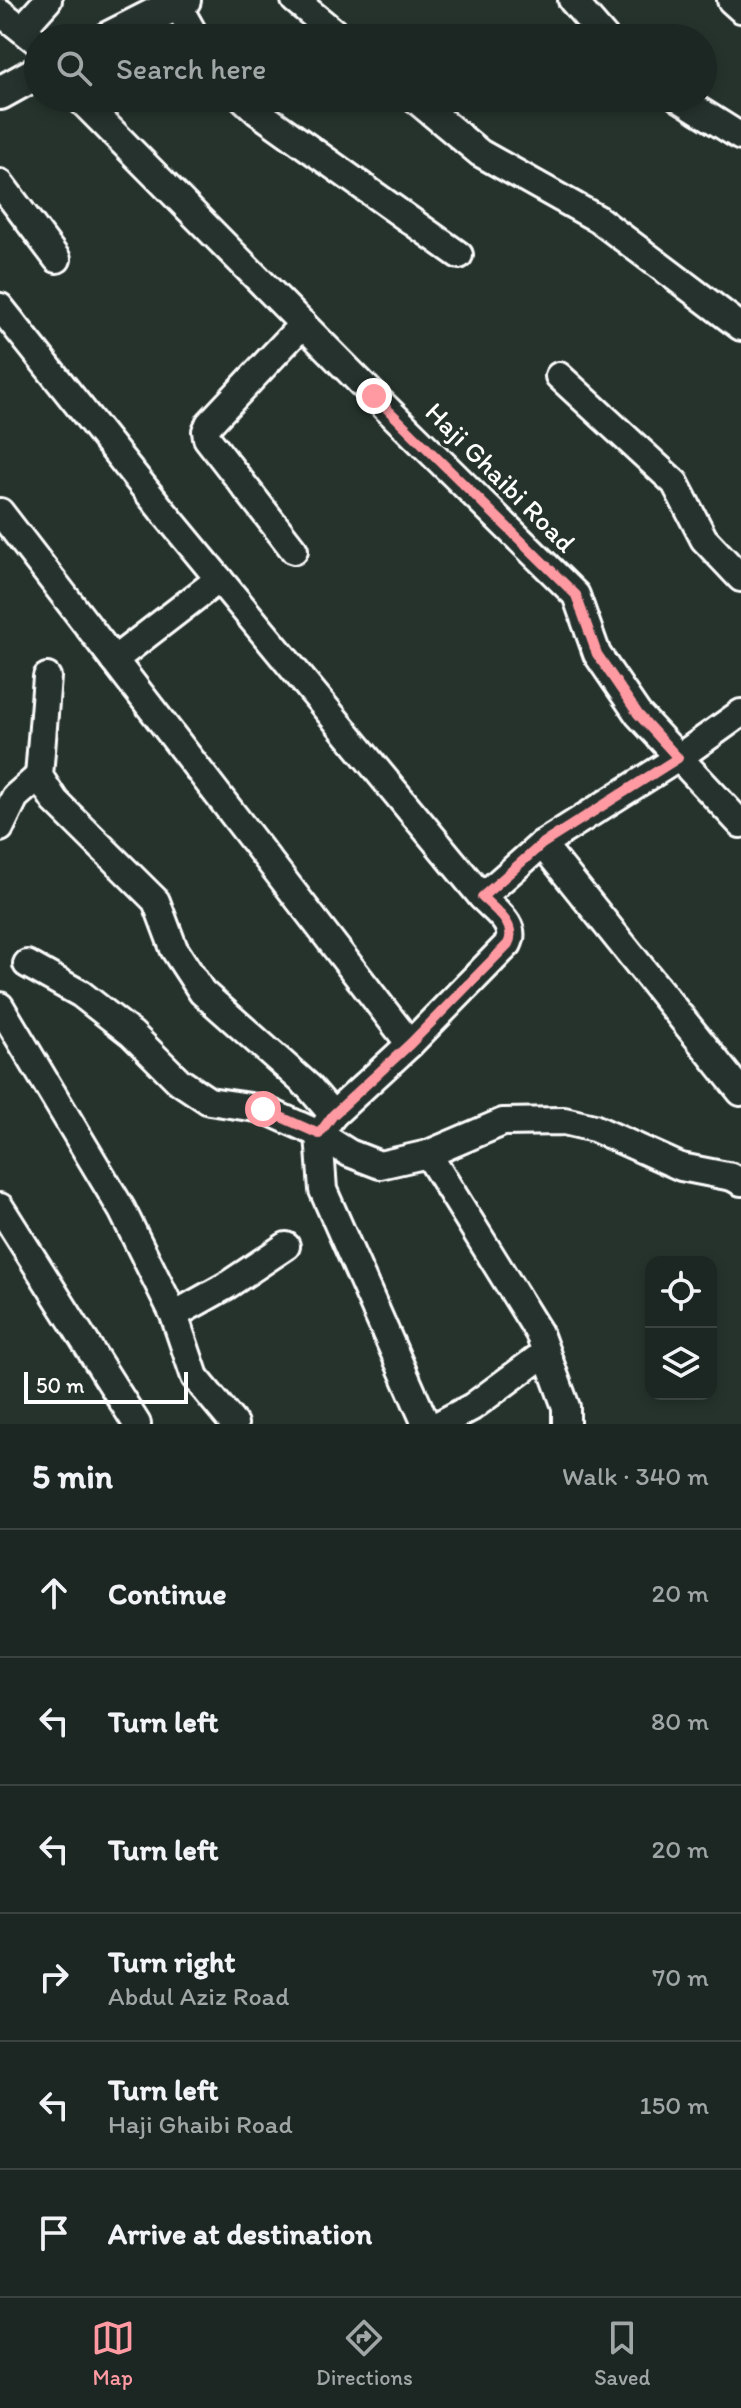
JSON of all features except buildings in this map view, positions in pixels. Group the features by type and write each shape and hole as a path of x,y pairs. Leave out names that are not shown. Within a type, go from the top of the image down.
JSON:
{"street":[{"path":"36,24 48,0"},
{"path":"295,0 324,24"},
{"path":"572,0 593,24"},
{"path":"731,0 741,9"},
{"path":"137,24 180,2 190,24"},
{"path":"0,12 24,31"},
{"path":"0,93 24,80"},
{"name":"Haji Ghaibi Road","path":"93,112 576,595 597,654 638,714 741,824"},
{"path":"258,112 459,255"},
{"path":"431,112 480,153 598,219 741,327"},
{"path":"701,112 741,137"},
{"path":"0,183 57,259"},
{"path":"0,307 219,579 482,897 511,927 512,936 508,944 326,1124 323,1190 426,1424"},
{"path":"294,550 207,438 206,431 209,424 303,324"},
{"path":"559,376 675,483 704,539 741,578"},
{"path":"0,512 410,1044"},
{"path":"114,660 219,579"},
{"path":"47,677 39,776 55,801 156,901 174,949 202,992 309,1087 326,1124 349,1153 380,1165 428,1154 503,1122 564,1121 594,1128 681,1167 732,1177 741,1182"},
{"path":"482,897 542,844 678,758 741,713"},
{"path":"0,828 15,797 39,776"},
{"path":"542,844 741,1092"},
{"path":"27,964 81,994 132,1034 179,1081 209,1101 263,1109 326,1124"},
{"path":"0,1006 122,1210 174,1315 195,1377 234,1424"},
{"path":"428,1154 539,1333 566,1407 566,1424"},
{"path":"0,1207 137,1424"},
{"path":"174,1315 226,1286 286,1246"},
{"path":"440,1424 472,1407 545,1353"}],"route":[{"path":"263,1109 319,1134 333,1115 410,1044 508,944 512,936 511,927 482,897 542,844 678,758 638,714 597,654 576,595 374,396"}]}
